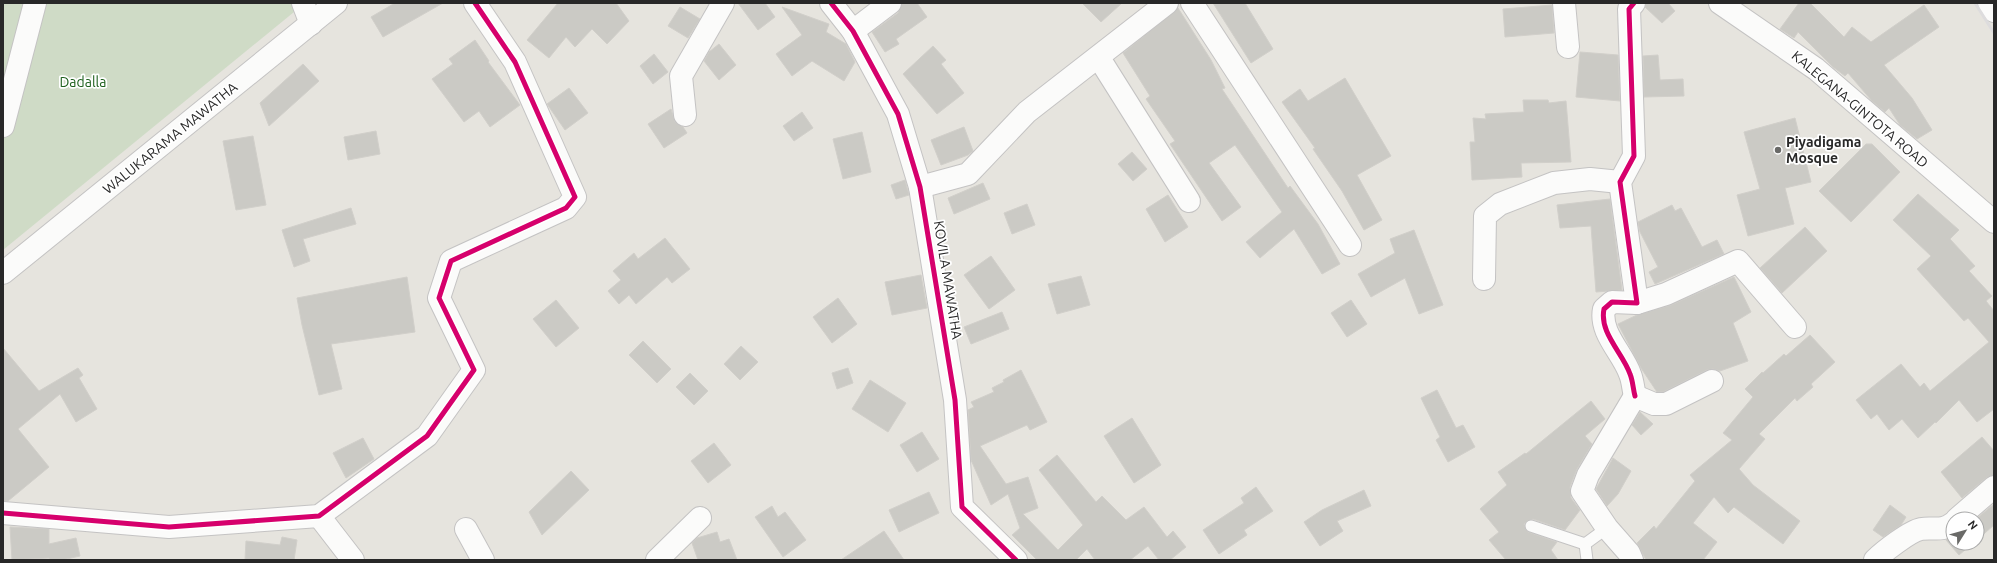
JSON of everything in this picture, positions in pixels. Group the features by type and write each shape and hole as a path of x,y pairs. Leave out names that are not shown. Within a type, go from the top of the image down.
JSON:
{"street":[{"path":"3,126 35,3"},
{"path":"303,3 311,24"},
{"name":"WALUKARAMA MAWATHA","path":"3,273 336,3"},
{"path":"3,513 169,527 319,516 427,436 474,370 439,298 451,261 566,208 574,197 515,62 475,3"},
{"path":"685,115 681,76 723,3"},
{"name":"KOVILA MAWATHA","path":"831,3 853,31 898,114 920,187 955,400 962,507 1016,560"},
{"path":"853,31 890,3"},
{"path":"920,187 968,174 1027,112 1099,58 1167,3"},
{"path":"1192,3 1350,246"},
{"path":"1564,3 1568,47"},
{"path":"1634,3 1629,9 1634,156 1620,182 1637,303"},
{"name":"KALEGANA-GINTOTA ROAD","path":"1720,3 1816,69 1994,222"},
{"path":"1989,3 1994,11"},
{"path":"1099,58 1189,201"},
{"path":"1484,279 1485,216 1500,204 1554,183 1590,179 1620,182"},
{"path":"1632,560 1629,553 1607,528 1582,491 1588,475 1635,396 1630,374 1611,340 1602,318 1604,309 1612,302 1637,303 1666,294 1738,261 1795,327"},
{"path":"1635,396 1654,404 1666,404 1712,381"},
{"path":"1966,511 1994,487"},
{"path":"319,516 353,560"},
{"path":"657,560 700,518"},
{"path":"1875,560 1885,550 1919,529 1945,528"},
{"path":"466,529 483,560"}],"lane":[{"path":"1531,526 1585,544"},
{"path":"1585,544 1607,528"},
{"path":"1585,544 1587,560"}],"green space":[{"name":"Dadalla","path":"3,3 305,3 3,250"}],"building":[{"path":"395,3 443,3 383,37 371,17"},
{"path":"558,3 616,3 629,21 607,44 592,29 575,47 566,37 549,58 527,40"},
{"path":"738,3 765,3 775,17 758,30"},
{"path":"902,3 917,3 927,17 896,39 899,44 885,52 872,32 898,13"},
{"path":"1082,3 1122,3 1101,22"},
{"path":"1213,3 1245,3 1273,49 1251,63"},
{"path":"1646,3 1668,3 1675,11 1662,23 1645,7"},
{"path":"1799,3 1810,3 1844,37 1852,27 1871,42 1924,5 1939,27 1884,65 1912,98 1932,130 1917,139 1900,125 1889,108 1885,112 1872,101 1848,73 1845,76 1833,67 1798,32 1794,38 1780,29"},
{"path":"1552,5 1554,33 1505,37 1503,9"},
{"path":"680,7 700,19 688,38 668,26"},
{"path":"782,7 829,24 826,32 846,44 855,62 844,81 812,61 792,76 776,54 802,35"},
{"path":"1178,8 1211,60 1225,88 1222,89 1288,188 1290,186 1318,224 1340,264 1322,274 1294,229 1260,258 1246,242 1282,212 1235,145 1209,163 1241,207 1222,221 1170,144 1175,141 1146,99 1150,96 1123,53"},
{"path":"475,40 489,61 488,62 520,105 490,127 479,111 464,122 432,79 453,64 449,59"},
{"path":"719,44 736,65 719,80 704,61 709,52"},
{"path":"933,46 946,60 941,64 964,93 937,114 903,74"},
{"path":"1580,52 1618,55 1620,101 1576,97"},
{"path":"654,54 668,72 653,84 640,66"},
{"path":"1658,55 1660,80 1683,79 1684,96 1644,97 1643,56"},
{"path":"303,64 319,81 269,126 260,103"},
{"path":"1345,78 1391,156 1357,175 1382,220 1364,230 1342,191 1313,149 1315,148 1282,102 1300,89 1308,101"},
{"path":"569,88 588,113 565,130 547,104"},
{"path":"1523,100 1548,100 1549,103 1566,101 1571,162 1521,163 1522,177 1472,180 1470,142 1475,142 1473,118 1486,119 1485,114 1524,112"},
{"path":"671,109 675,122 683,127 687,133 664,148 648,124"},
{"path":"802,112 813,128 794,141 783,126"},
{"name":"Piyadigama Mosque","path":"1795,118 1811,182 1785,188 1794,224 1748,236 1737,195 1760,189 1744,132"},
{"path":"964,127 973,151 968,155 941,165 931,140"},
{"path":"376,131 380,154 348,160 344,137"},
{"path":"862,132 871,172 843,179 833,139"},
{"path":"253,136 266,205 236,210 223,141"},
{"path":"1866,144 1872,144 1900,172 1851,222 1819,191"},
{"path":"1132,152 1147,169 1133,181 1118,164"},
{"path":"905,180 909,195 896,199 891,185"},
{"path":"983,183 990,199 954,214 948,198"},
{"path":"1918,194 1959,230 1950,239 1975,266 1969,271 1992,296 1986,301 1994,311 1994,409 1977,422 1959,400 1936,423 1935,422 1918,438 1902,419 1889,430 1877,414 1871,419 1856,400 1901,364 1920,387 1924,383 1930,391 1989,342 1968,318 1964,321 1917,269 1931,256 1893,220"},
{"path":"1168,195 1188,227 1165,242 1146,209"},
{"path":"1610,199 1622,290 1596,292 1591,226 1560,228 1557,205"},
{"path":"1027,204 1035,225 1012,234 1004,213"},
{"path":"1672,205 1675,211 1681,208 1702,247 1717,240 1724,254 1655,284 1649,272 1658,267 1640,232 1638,222"},
{"path":"351,208 356,224 303,239 310,261 294,267 282,230"},
{"path":"1805,227 1827,251 1782,293 1760,268"},
{"path":"1414,230 1443,305 1419,314 1405,278 1371,297 1358,274 1395,253 1390,239"},
{"path":"665,238 690,269 672,283 667,277 636,304 629,295 619,304 608,291 621,280 613,271 634,253 638,259"},
{"path":"991,256 1015,290 989,309 964,275"},
{"path":"921,275 927,308 892,315 885,282"},
{"path":"1081,276 1090,305 1057,314 1048,284"},
{"path":"407,277 415,332 331,344 342,389 319,395 297,298"},
{"path":"1734,277 1751,312 1733,323 1748,361 1720,371 1713,369 1707,370 1663,392 1657,392 1641,368 1618,324 1637,315 1671,305"},
{"path":"838,298 857,324 832,343 813,317"},
{"path":"556,300 579,328 556,347 533,319"},
{"path":"1351,300 1367,324 1347,337 1331,313"},
{"path":"1002,312 1009,329 971,344 964,327"},
{"path":"1810,335 1835,362 1811,384 1813,387 1797,401 1795,398 1759,434 1765,439 1739,469 1753,485 1800,521 1783,544 1734,507 1728,513 1714,497 1693,523 1717,542 1703,560 1646,560 1637,543 1654,526 1656,529 1695,481 1690,475 1732,440 1723,433 1753,397 1745,389 1762,372 1763,373 1784,354 1786,356"},
{"path":"643,341 671,369 657,383 629,355"},
{"path":"741,346 758,362 740,380 724,364"},
{"path":"3,348 39,391 78,368 83,375 79,378 97,409 76,422 60,394 18,429 49,467 8,501 3,501"},
{"path":"848,368 853,383 837,389 832,373"},
{"path":"1021,370 1047,422 1030,430 1027,425 980,446 1006,484 1028,477 1038,508 1023,514 1058,550 1083,525 1039,470 1057,455 1096,502 1102,496 1126,520 1144,507 1167,537 1173,531 1186,547 1170,560 1159,560 1148,546 1130,560 1095,560 1087,549 1076,560 1037,560 1012,535 1020,528 1008,494 991,505 971,460 968,410 974,407 971,402 994,392 992,388 1004,382 1003,380"},
{"path":"690,373 708,391 694,405 676,387"},
{"path":"870,380 906,403 888,432 852,409"},
{"path":"1437,390 1456,428 1463,425 1475,447 1448,462 1436,440 1440,437 1421,398"},
{"path":"1591,401 1605,419 1585,436 1592,444 1577,469 1570,487 1571,498 1580,510 1565,530 1533,519 1524,524 1528,532 1557,542 1551,550 1558,560 1506,560 1489,540 1499,532 1480,509 1507,485 1498,472 1525,453 1526,454"},
{"path":"1640,412 1653,424 1641,435 1632,425"},
{"path":"1132,418 1161,465 1134,483 1104,436"},
{"path":"922,432 939,459 917,472 900,445"},
{"path":"1982,437 1994,451 1994,475 1986,478 1962,498 1941,472"},
{"path":"363,438 374,459 346,478 333,453"},
{"path":"714,443 731,465 708,483 691,461"},
{"path":"1613,458 1631,471 1618,494 1607,506 1596,489"},
{"path":"571,471 589,490 542,535 529,512"},
{"path":"1256,487 1273,511 1244,530 1247,535 1219,554 1203,530 1244,503 1241,498"},
{"path":"1364,490 1371,506 1337,521 1343,531 1320,546 1304,522 1322,510"},
{"path":"929,492 939,513 899,532 889,510"},
{"path":"1994,504 1994,525 1985,533 1985,512"},
{"path":"1890,505 1906,517 1901,525 1883,537 1873,530"},
{"path":"772,506 778,517 785,512 806,540 783,557 755,517"},
{"path":"10,527 49,529 49,544 76,538 80,556 62,560 50,560 49,558 12,560"},
{"path":"884,531 904,560 841,560"},
{"path":"717,532 720,542 729,539 737,560 698,560 692,543 697,538"},
{"path":"282,537 297,540 294,560 245,560 246,541 280,545"},
{"path":"1956,551 1964,551 1959,555"}],"railway":[{"path":"1975,3 1994,33"}],"cycle path":[{"path":"3,513 169,527 319,516 427,436 474,370 439,298 451,261 566,208 575,197 515,62 475,3"},
{"path":"831,3 853,31 898,114 920,187 955,400 962,507 1016,560"},
{"path":"1634,3 1629,9 1634,156 1620,182 1637,303 1612,302 1604,309 1603,318 1608,335 1627,366 1632,379 1635,396"}],"place":[{"name":"Piyadigama Mosque","path":"1778,150"}]}
